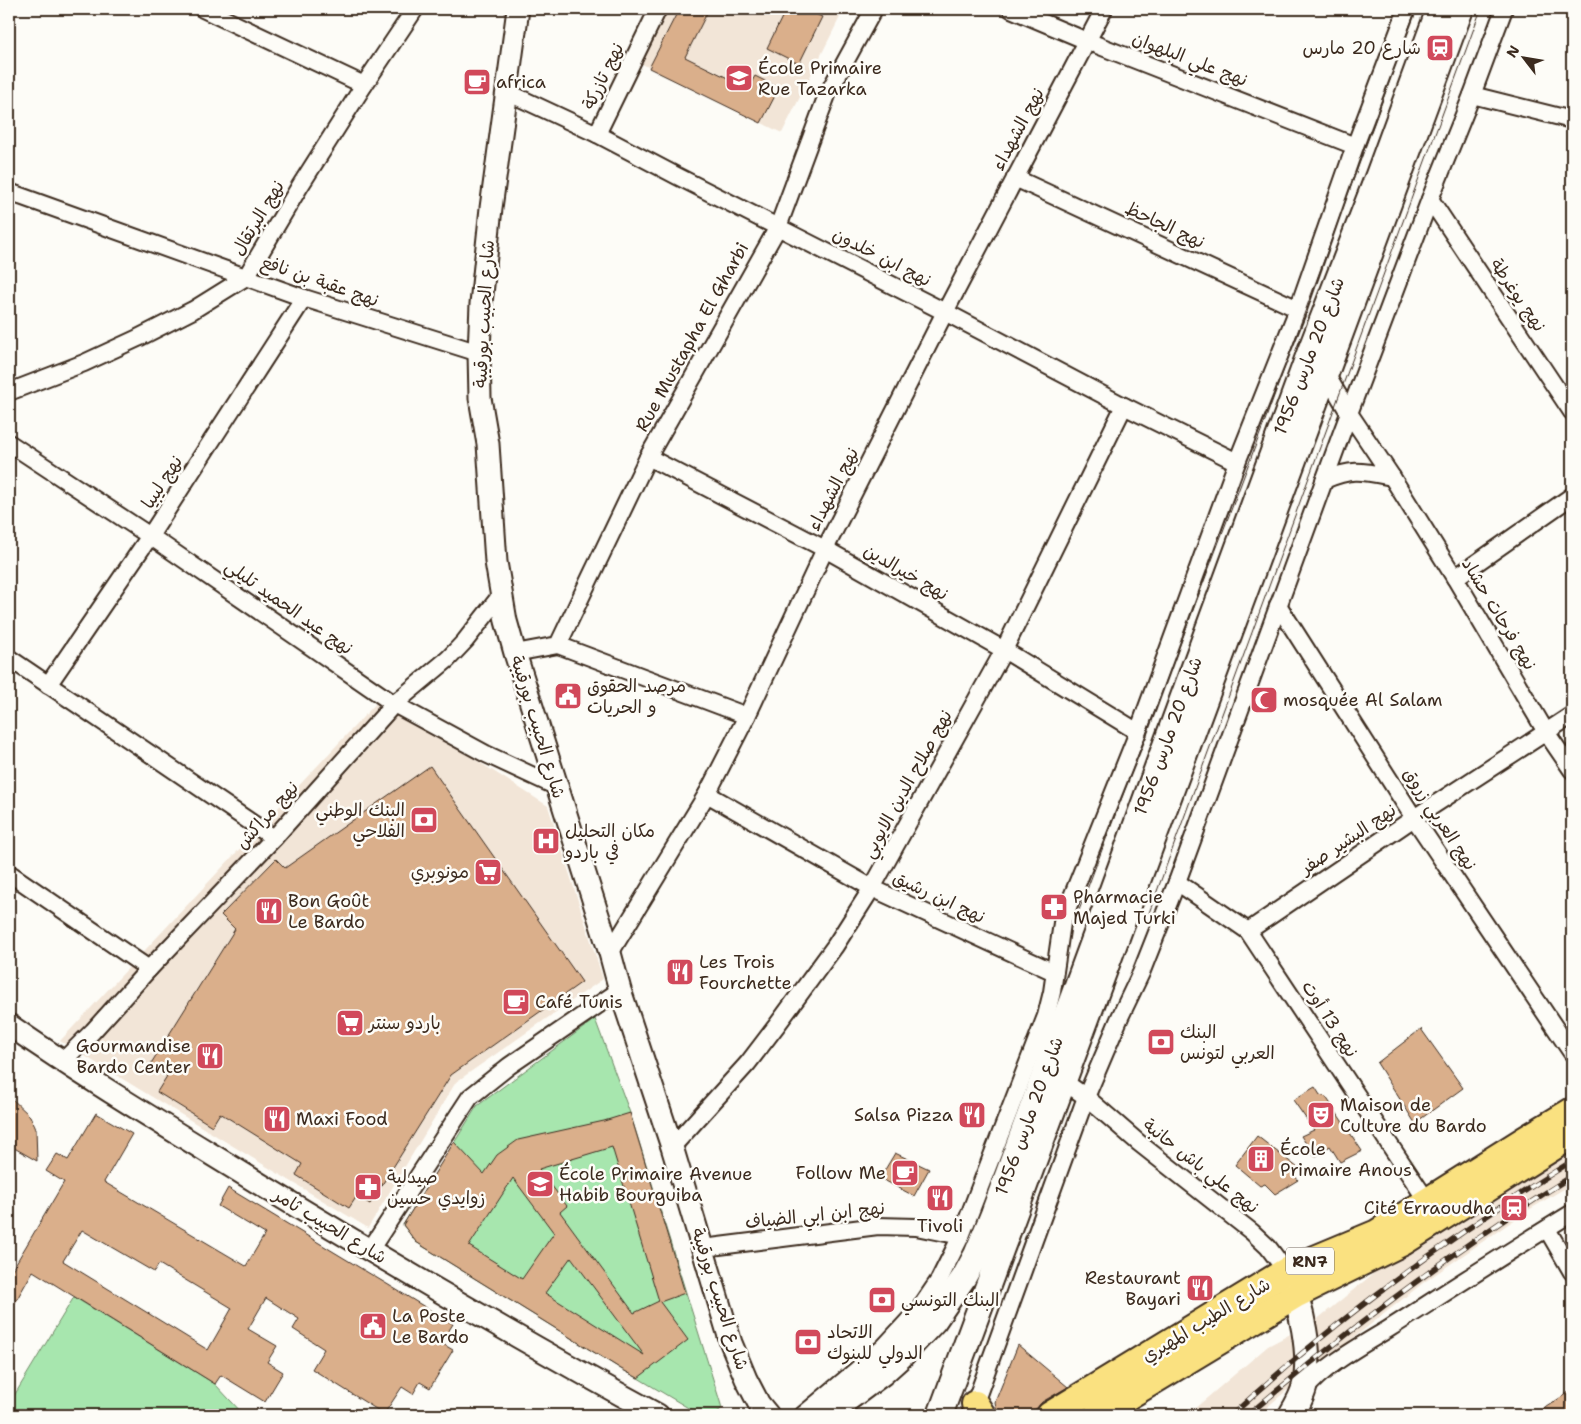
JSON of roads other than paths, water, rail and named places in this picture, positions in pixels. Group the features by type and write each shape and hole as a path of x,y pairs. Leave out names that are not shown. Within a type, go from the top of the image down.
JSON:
{"main road":[{"name":"شارع 20 مارس 1956","path":"826,1415 881,1374 934,1321 959,1285 976,1255 1054,1076 1326,372 1388,179 1439,9"},
{"name":"شارع 20 مارس 1956","path":"940,1415 1054,1107 1054,1076 1310,351 1388,179 1461,9"},
{"name":"شارع الطيب المهيري","path":"1050,1415 1286,1271 1377,1234 1426,1201 1572,1112"},
{"name":"شارع الطيب المهيري","path":"1097,1415 1297,1294 1403,1242 1572,1135"},
{"path":"1286,1271 1297,1294 1303,1324 1307,1365 1303,1392 1291,1415"}],"street":[{"path":"203,9 364,85"},
{"name":"نهج البرتقال","path":"9,392 84,363 138,338 194,310 246,277 300,186 415,9"},
{"name":"شارع الحبيب بورقيبة","path":"518,9 485,266 479,353 480,398 488,444 496,562 501,596 515,653 620,990 672,1148 731,1343 746,1379 768,1415"},
{"name":"نهج تازركة","path":"597,134 658,9"},
{"name":"Rue Mustapha El Gharbi","path":"558,645 648,457 778,226 827,95 874,9"},
{"name":"نهج علي البلهوان","path":"1011,9 1087,41 1355,146"},
{"name":"نهج الشهداء","path":"610,953 707,794 747,716 825,549 945,312 1104,9"},
{"name":"شارع 20 مارس 1956","path":"803,1415 883,1348 920,1308 940,1280 961,1236 1040,1033 1049,1004 1059,938 1065,915 1138,732 1237,462 1298,309 1355,146 1407,9"},
{"path":"976,1411 1086,1097 1141,973 1177,882 1349,413 1504,9"},
{"name":"نهج ابن خلدون","path":"507,92 597,134 1124,406 1237,462"},
{"path":"1472,95 1572,120"},
{"name":"نهج الجاحظ","path":"1015,178 1298,309"},
{"name":"نهج عقبة بن نافع","path":"9,192 304,298 479,353"},
{"name":"نهج يوغرطة","path":"1430,199 1572,412"},
{"name":"نهج ليبيا","path":"48,684 150,536 304,298"},
{"name":"نهج فرحات حشاد","path":"1310,351 1326,372 1349,413 1455,578 1546,732 1572,770"},
{"name":"نهج صلاح الدين الايوبي","path":"672,1148 778,1026 820,968 872,888 1004,650 1124,406"},
{"name":"نهج عبد الحميد تليلي","path":"9,443 150,536 394,704 486,754 557,787"},
{"name":"نهج خيرالدين","path":"648,457 825,549 1004,650 1138,732"},
{"path":"1324,480 1342,473 1360,471 1392,478"},
{"path":"1455,578 1572,496"},
{"name":"نهج مراكش","path":"62,1062 274,838 394,704 448,659 465,641 501,596"},
{"name":"نهج العربي زروق","path":"1278,605 1414,818 1572,1053"},
{"path":"515,653 558,645 747,716"},
{"path":"9,658 274,838"},
{"name":"نهج البشير صفر","path":"1248,931 1414,818 1572,715"},
{"name":"نهج ابن رشيق","path":"707,794 872,888 1054,972"},
{"path":"9,873 149,969"},
{"name":"نهج 13 أوت","path":"1177,882 1248,931 1426,1201"},
{"path":"370,1250 470,1097 509,1066 620,990"},
{"name":"شارع الحبيب ثامر","path":"9,1024 62,1062 154,1120 519,1338 658,1415"},
{"name":"نهج علي باش حانبة","path":"1054,1076 1086,1097 1139,1143 1252,1232 1268,1247 1286,1271"},
{"path":"1303,1392 1324,1371 1572,1214"},
{"name":"نهج ابن ابي الضياف","path":"703,1248 878,1226 916,1227 961,1236"},
{"path":"1547,1229 1572,1272"}],"tram line":[{"path":"1078,913 1266,418 1416,9"},
{"path":"1149,913 1481,9"}],"railway":[{"path":"1232,1415 1353,1312 1483,1218 1572,1161"},
{"path":"1248,1415 1365,1320 1446,1260 1572,1176"}],"place":[{"name":"شارع 20 مارس","path":"1440,48"},
{"name":"École Primaire Rue Tazarka","path":"739,78"},
{"name":"africa","path":"477,82"},
{"name":"مرصد الحقوق و الحريات","path":"568,696"},
{"name":"mosquée Al Salam","path":"1264,700"},
{"name":"البنك الوطني الفلاحي","path":"424,820"},
{"name":"مكان التحليل في باردو","path":"546,841"},
{"name":"مونوبري","path":"488,872"},
{"name":"Pharmacie Majed Turki","path":"1054,907"},
{"name":"Bon Goût Le Bardo","path":"269,911"},
{"name":"Les Trois Fourchette","path":"680,972"},
{"name":"Café Tunis","path":"516,1002"},
{"name":"باردو سنتر","path":"350,1023"},
{"name":"البنك العربي لتونس","path":"1161,1042"},
{"name":"Gourmandise Bardo Center","path":"210,1056"},
{"name":"Salsa Pizza","path":"972,1115"},
{"name":"Maison de Culture du Bardo","path":"1321,1115"},
{"name":"Maxi Food","path":"277,1119"},
{"name":"École Primaire Anous","path":"1261,1159"},
{"name":"Follow Me","path":"905,1173"},
{"name":"École Primaire Avenue Habib Bourguiba","path":"540,1184"},
{"name":"صيدلية زوايدي حسين","path":"368,1187"},
{"name":"Tivoli","path":"940,1198"},
{"name":"Cité Erraoudha","path":"1514,1208"},
{"name":"Restaurant Bayari","path":"1200,1288"},
{"name":"البنك التونسي","path":"882,1300"},
{"name":"La Poste Le Bardo","path":"373,1326"},
{"name":"الاتحاد الدولي للبنوك","path":"808,1342"}]}
